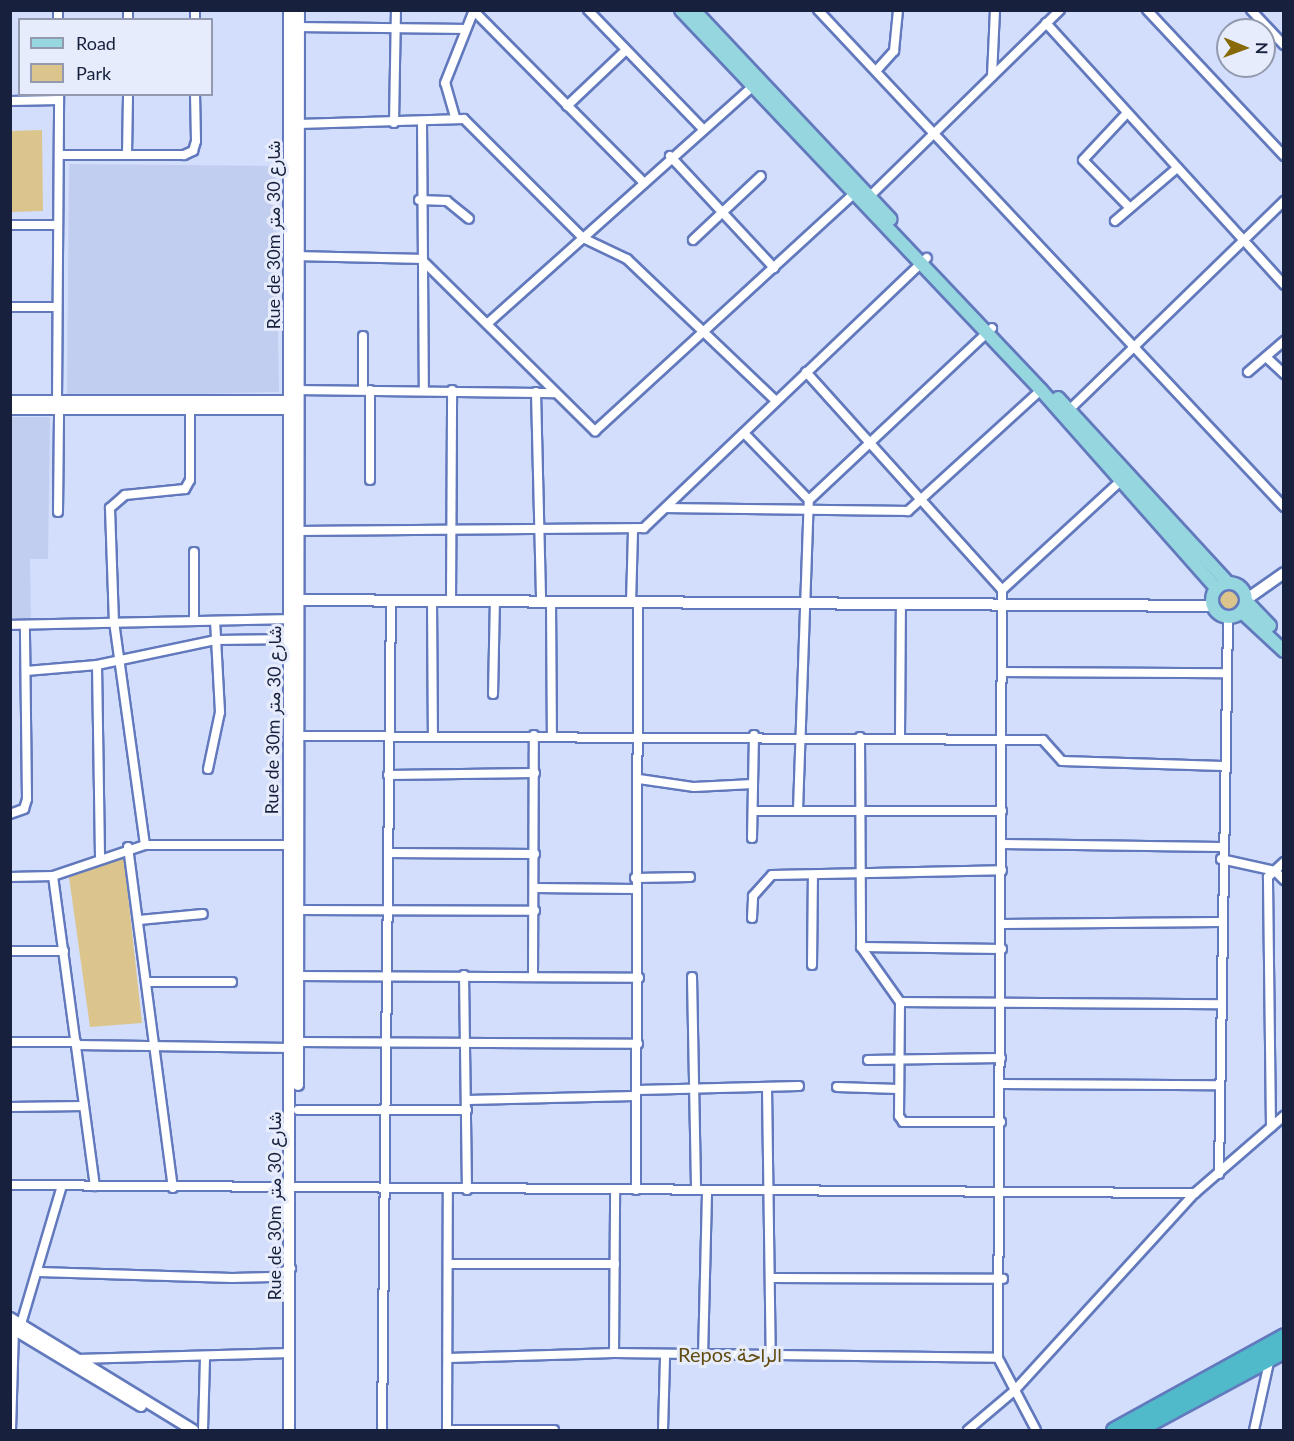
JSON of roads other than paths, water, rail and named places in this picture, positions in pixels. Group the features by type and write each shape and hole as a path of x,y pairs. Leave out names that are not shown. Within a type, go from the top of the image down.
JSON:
{"highway":[{"path":"1114,1431 1284,1336"},
{"path":"1136,1431 1277,1354"}],"main road":[{"path":"687,12 867,199 1066,412 1222,585 1238,585 1245,604 1284,651"},
{"path":"989,330 1041,390 1066,412"},
{"path":"1222,585 1213,606 1228,618 1245,604"},
{"path":"1245,604 1284,640"}],"street":[{"name":"Rue de 30m شارع 30 متر","path":"289,10 295,402 293,845 296,1431"},
{"name":"Rue de 30m شارع 30 متر","path":"289,1431 291,1268 297,1110 294,1045 298,976 298,910 293,845 298,736 295,639 290,619 295,600 300,531 295,402 299,10"},
{"path":"394,123 396,10"},
{"path":"588,10 701,127"},
{"path":"818,10 1284,507"},
{"path":"876,71 894,51 898,10"},
{"path":"993,76 995,10"},
{"path":"867,199 1060,10"},
{"path":"1147,10 1284,156"},
{"path":"1251,10 1284,45"},
{"path":"456,117 445,83 474,11 642,181"},
{"path":"1046,23 1284,285"},
{"path":"299,27 465,29"},
{"path":"567,106 626,50"},
{"path":"487,324 701,127 757,83"},
{"path":"128,96 128,154"},
{"path":"59,154 193,151 195,96"},
{"path":"10,101 59,98 58,512"},
{"path":"1127,113 1083,160 1130,208"},
{"path":"298,124 422,122 456,117 474,125 583,238 627,259 707,332 776,401"},
{"path":"422,122 419,200 424,390"},
{"path":"670,156 774,268"},
{"path":"1115,221 1177,168"},
{"path":"693,240 761,176"},
{"path":"298,256 420,259 589,429 601,429 858,190"},
{"path":"419,200 447,201 469,219"},
{"path":"1066,412 1132,344 1284,201"},
{"path":"10,225 58,225"},
{"path":"300,531 633,532 667,508 806,372 925,261"},
{"path":"10,306 57,307"},
{"path":"798,810 797,737 809,500 989,330"},
{"path":"363,336 370,480"},
{"path":"1248,372 1284,341"},
{"path":"1266,357 1284,374"},
{"path":"806,372 923,500 1002,591 1002,1279 998,1358 1036,1431"},
{"path":"10,401 58,405 190,409 295,402 367,390 555,393"},
{"path":"451,602 452,390"},
{"path":"667,508 808,513 901,513 923,500 1041,390"},
{"path":"536,392 540,531 546,602 552,735"},
{"path":"10,409 58,405 295,402"},
{"path":"144,845 122,658 114,623 110,508 125,495 185,489 190,480 190,409"},
{"path":"744,433 809,500"},
{"path":"1002,591 1125,476"},
{"path":"633,532 635,735 639,780 635,878 639,978 636,1190"},
{"path":"194,552 194,621"},
{"path":"1245,604 1284,573"},
{"path":"295,600 1213,606"},
{"path":"382,1431 391,601"},
{"path":"432,602 433,736"},
{"path":"493,694 495,602"},
{"path":"900,737 901,604"},
{"path":"1219,1174 1218,1004 1222,766 1228,618"},
{"path":"10,625 290,619"},
{"path":"208,769 220,712 215,621"},
{"path":"10,814 24,809 27,799 26,626"},
{"path":"26,671 97,665 216,640 295,639"},
{"path":"97,665 100,858"},
{"path":"1002,672 1225,673"},
{"path":"533,978 534,735"},
{"path":"298,736 754,735 1043,740 1066,761 1222,766"},
{"path":"752,838 754,735"},
{"path":"860,737 858,810 861,947 900,1002 898,1089 903,1122 1001,1122"},
{"path":"388,775 535,773"},
{"path":"639,780 694,787 753,784"},
{"path":"753,811 1002,811"},
{"path":"1002,844 1221,847"},
{"path":"10,877 54,876 128,847 144,845 293,845"},
{"path":"128,847 173,1188"},
{"path":"388,853 535,854"},
{"path":"1221,859 1275,871 1284,880"},
{"path":"1271,1127 1268,877 1284,862"},
{"path":"752,918 753,896 760,884 772,875 813,876 1002,870"},
{"path":"54,876 95,1186"},
{"path":"812,965 813,876"},
{"path":"635,878 690,877"},
{"path":"534,888 636,889"},
{"path":"298,910 534,910"},
{"path":"138,920 203,914"},
{"path":"1002,924 1220,922"},
{"path":"861,947 1002,949"},
{"path":"10,951 64,951"},
{"path":"298,976 464,975 533,978 639,978"},
{"path":"464,975 468,1100 467,1190"},
{"path":"692,977 692,1088 696,1190"},
{"path":"147,982 232,982"},
{"path":"900,1002 1002,1007 1218,1004"},
{"path":"10,1042 294,1045 638,1044"},
{"path":"868,1060 1001,1058"},
{"path":"1001,1084 1217,1085"},
{"path":"468,1100 637,1093 692,1088 799,1086"},
{"path":"837,1087 898,1089"},
{"path":"767,1088 772,1193 771,1359"},
{"path":"10,1107 84,1106"},
{"path":"297,1110 467,1110"},
{"path":"968,1431 1014,1392 1195,1193 1284,1116"},
{"path":"10,1185 173,1188 696,1190 772,1193 1195,1193"},
{"path":"11,1431 15,1327 39,1272 62,1186"},
{"path":"448,1190 447,1430 554,1431"},
{"path":"614,1353 615,1190"},
{"path":"614,1353 615,1190"},
{"path":"703,1357 706,1191"},
{"path":"448,1264 615,1264"},
{"path":"39,1272 242,1278 272,1277 291,1268"},
{"path":"771,1278 1002,1279"},
{"path":"10,1318 15,1327 181,1431"},
{"path":"15,1327 77,1359 194,1431"},
{"path":"77,1359 290,1353"},
{"path":"448,1358 614,1353 665,1357 771,1359 998,1358"},
{"path":"1254,1431 1277,1354"},
{"path":"203,1431 205,1357"},
{"path":"663,1431 665,1357"}],"district":[{"name":"Repos الراحة","path":"730,1354"}]}
